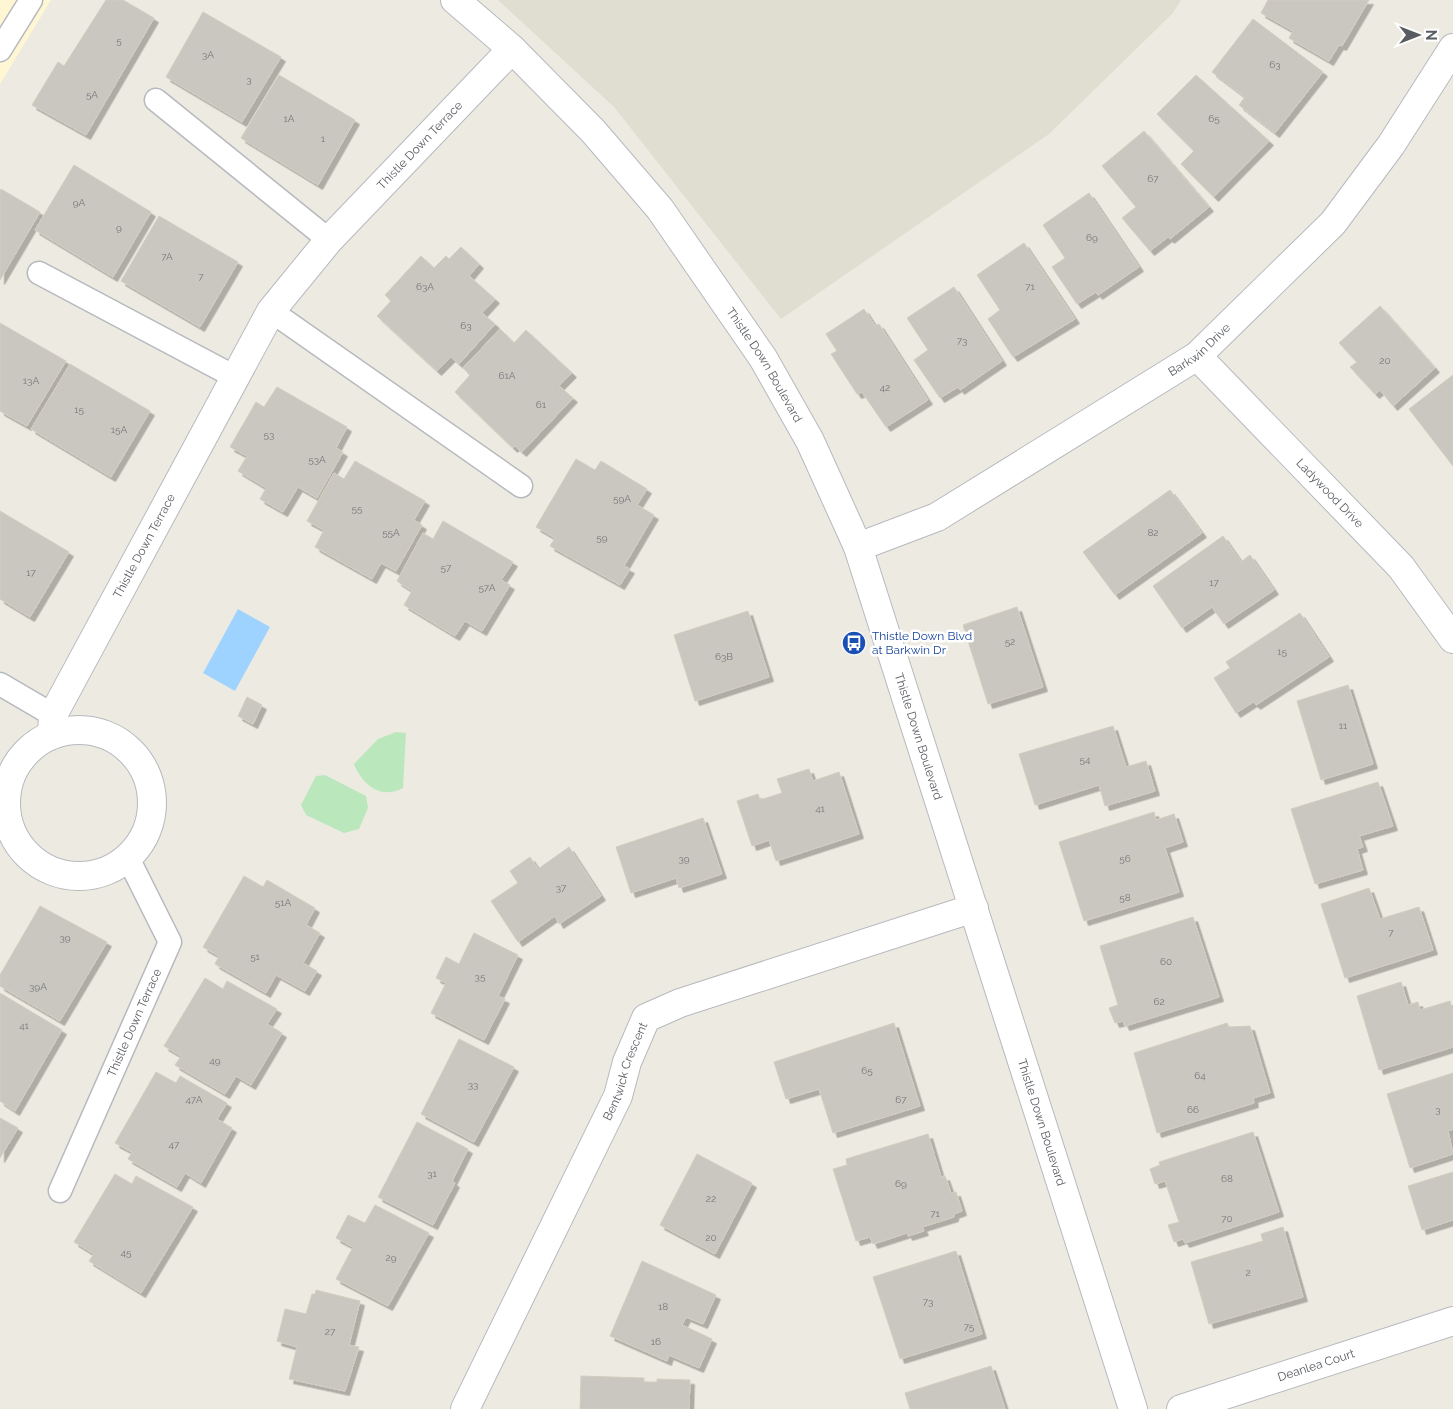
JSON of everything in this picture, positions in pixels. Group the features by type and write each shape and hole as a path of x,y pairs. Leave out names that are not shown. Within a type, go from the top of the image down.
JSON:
{"street":[{"name":"Thistle Down Boulevard","path":"455,0 512,49 593,131 660,209 762,358 810,441 858,547 1133,1409"},
{"name":"Barkwin Drive","path":"858,547 937,517 1197,356 1334,224 1391,145 1453,48"},
{"name":"Thistle Down Terrace","path":"52,725 271,311 329,240 512,49"},
{"name":"Ladywood Drive","path":"1197,356 1402,568 1453,639"},
{"path":"52,725 107,734 129,749 145,769 152,794 152,813 144,838 128,858 107,871 73,876 49,870 28,855 12,832 3,811 15,768 30,748 52,725"},
{"name":"Bentwick Crescent","path":"465,1409 618,1096 627,1062 646,1018 680,1003 974,908"},
{"name":"Deanlea Court","path":"1181,1409 1453,1321"}],"lane":[{"path":"0,50 30,0"},
{"path":"156,100 329,240"},
{"path":"39,273 235,377"},
{"path":"271,311 521,486"},
{"path":"0,684 52,725"},
{"name":"Thistle Down Terrace","path":"60,1191 170,942 128,858"}],"shaded area":[{"path":"0,0 51,0 0,84"},
{"path":"498,0 1181,0 1173,13 1049,134 781,319 614,107"}],"green space":[{"path":"396,732 406,733 403,788 395,791 380,791 367,784 354,764 378,739"},
{"path":"325,775 366,796 368,808 359,829 344,833 306,815 301,805 316,776"}],"water":[{"path":"238,609 270,627 235,691 203,673"}],"building":[{"path":"106,0 123,0 154,18 86,135 32,105 58,62 64,66"},
{"path":"1268,0 1369,0 1342,46 1339,45 1329,61 1289,38 1293,31 1261,13"},
{"path":"203,12 281,57 242,122 166,77"},
{"path":"1253,19 1323,72 1275,133 1239,105 1245,97 1212,72"},
{"path":"279,75 355,120 318,185 241,138"},
{"path":"1196,75 1269,141 1214,197 1181,164 1194,151 1157,114"},
{"path":"1144,131 1209,207 1170,239 1168,237 1150,251 1122,218 1136,207 1102,166"},
{"path":"74,165 151,212 113,277 35,230"},
{"path":"1,189 40,212 0,280 0,191"},
{"path":"1089,193 1139,267 1098,295 1096,292 1077,304 1052,267 1065,258 1043,225"},
{"path":"159,216 238,262 200,327 121,281"},
{"path":"1024,243 1075,319 1013,357 988,319 1000,310 977,275"},
{"path":"461,247 479,264 469,276 495,299 482,313 495,324 459,364 451,357 437,371 377,316 391,301 385,295 421,256 434,268 446,256 449,259"},
{"path":"954,287 1002,361 960,390 958,387 940,398 914,360 928,350 907,318"},
{"path":"1380,306 1435,368 1393,406 1380,390 1375,394 1350,367 1357,362 1339,343"},
{"path":"864,309 875,326 879,324 928,400 886,427 862,392 857,394 831,354 837,351 826,334"},
{"path":"0,323 66,361 27,426 0,411"},
{"path":"500,329 514,343 526,330 572,373 559,386 573,398 522,452 515,446 513,448 455,392 470,375 463,368"},
{"path":"70,364 150,411 111,477 31,429"},
{"path":"1453,375 1453,466 1409,409"},
{"path":"277,387 347,427 336,448 343,452 317,498 298,487 283,512 260,499 266,488 238,471 247,456 230,447 256,402 264,407"},
{"path":"576,459 595,470 601,461 647,489 637,505 654,515 624,566 630,569 620,585 550,546 555,538 536,527"},
{"path":"355,461 425,501 414,520 422,525 396,571 381,563 372,579 315,547 324,530 307,521 334,473 344,479"},
{"path":"1170,490 1202,533 1115,595 1083,552"},
{"path":"0,511 69,552 30,617 0,599"},
{"path":"443,521 513,562 501,580 510,585 482,631 465,621 455,636 404,605 412,591 397,581 423,533 433,539"},
{"path":"1223,536 1241,562 1250,555 1274,590 1224,624 1212,607 1182,628 1153,586"},
{"path":"1017,607 1043,687 988,704 963,625"},
{"path":"748,611 769,677 695,701 674,635"},
{"path":"1300,613 1329,657 1256,705 1253,702 1236,713 1214,678 1230,668 1226,662"},
{"path":"1348,685 1373,764 1321,780 1297,701"},
{"path":"247,697 262,705 253,724 238,716"},
{"path":"1113,726 1126,767 1146,761 1155,791 1105,806 1099,785 1035,805 1019,754"},
{"path":"809,769 813,781 839,772 859,834 776,861 769,840 752,846 737,801 758,794 760,800 782,793 777,779"},
{"path":"1378,782 1393,826 1359,836 1363,847 1357,849 1363,870 1315,884 1291,809"},
{"path":"1154,812 1156,820 1174,814 1183,842 1165,848 1179,892 1084,921 1059,842"},
{"path":"703,818 722,874 679,888 676,878 631,893 616,847"},
{"path":"569,847 601,896 559,924 555,916 518,942 491,901 518,883 510,871 530,857 538,869"},
{"path":"244,876 263,887 267,880 315,908 306,925 320,933 303,963 317,971 305,991 276,975 266,993 215,964 219,956 203,947"},
{"path":"1369,888 1380,919 1419,907 1433,950 1345,978 1321,904"},
{"path":"40,906 107,942 60,1021 0,986 0,975"},
{"path":"1193,917 1219,997 1125,1026 1123,1021 1115,1023 1109,1008 1118,1005 1100,946"},
{"path":"474,933 518,955 498,996 505,999 484,1040 431,1013 446,983 436,978 446,957 459,964"},
{"path":"205,978 223,989 227,981 277,1009 267,1024 282,1033 251,1085 236,1076 225,1094 175,1065 181,1056 164,1046"},
{"path":"1401,982 1408,1005 1418,1002 1420,1010 1450,1001 1453,1012 1453,1047 1379,1070 1357,996"},
{"path":"0,993 62,1030 15,1111 0,1101"},
{"path":"894,1023 920,1106 833,1133 819,1089 786,1099 774,1062"},
{"path":"1227,1023 1229,1027 1250,1026 1270,1093 1253,1098 1254,1103 1157,1133 1134,1053"},
{"path":"459,1039 514,1067 474,1142 421,1114"},
{"path":"156,1072 176,1083 180,1076 227,1103 217,1119 232,1128 201,1183 185,1173 177,1187 128,1159 132,1152 115,1143"},
{"path":"1453,1073 1453,1129 1448,1131 1453,1154 1410,1168 1387,1094"},
{"path":"0,1118 18,1128 0,1158"},
{"path":"417,1122 468,1149 452,1181 455,1183 433,1225 378,1197"},
{"path":"1253,1132 1279,1212 1185,1243 1183,1239 1174,1242 1168,1225 1179,1222 1165,1181 1155,1184 1150,1169 1160,1165 1159,1162"},
{"path":"928,1134 941,1177 945,1176 951,1193 956,1192 962,1211 954,1214 954,1217 922,1227 924,1231 908,1236 907,1233 873,1244 870,1237 856,1241 833,1169 847,1165 846,1159"},
{"path":"697,1154 752,1183 715,1254 660,1225"},
{"path":"1453,1172 1453,1220 1422,1230 1408,1186"},
{"path":"115,1174 132,1184 136,1176 193,1207 141,1293 89,1261 94,1254 74,1242"},
{"path":"375,1205 429,1233 388,1306 336,1279 353,1247 336,1238 348,1215 365,1223"},
{"path":"1283,1227 1303,1297 1209,1324 1191,1262 1263,1241 1261,1234"},
{"path":"956,1251 982,1334 900,1359 873,1277"},
{"path":"642,1261 716,1295 703,1324 686,1317 682,1325 712,1339 699,1368 669,1355 667,1361 610,1336"},
{"path":"316,1290 360,1301 349,1345 359,1347 345,1391 289,1379 297,1347 277,1341 285,1309 306,1314 312,1294 315,1294"},
{"path":"991,1366 1005,1409 910,1409 905,1393"},
{"path":"581,1376 644,1378 644,1382 657,1382 657,1379 690,1380 689,1409 580,1409"}],"place":[{"name":"Thistle Down Blvd at Barkwin Dr","path":"854,643"}]}
